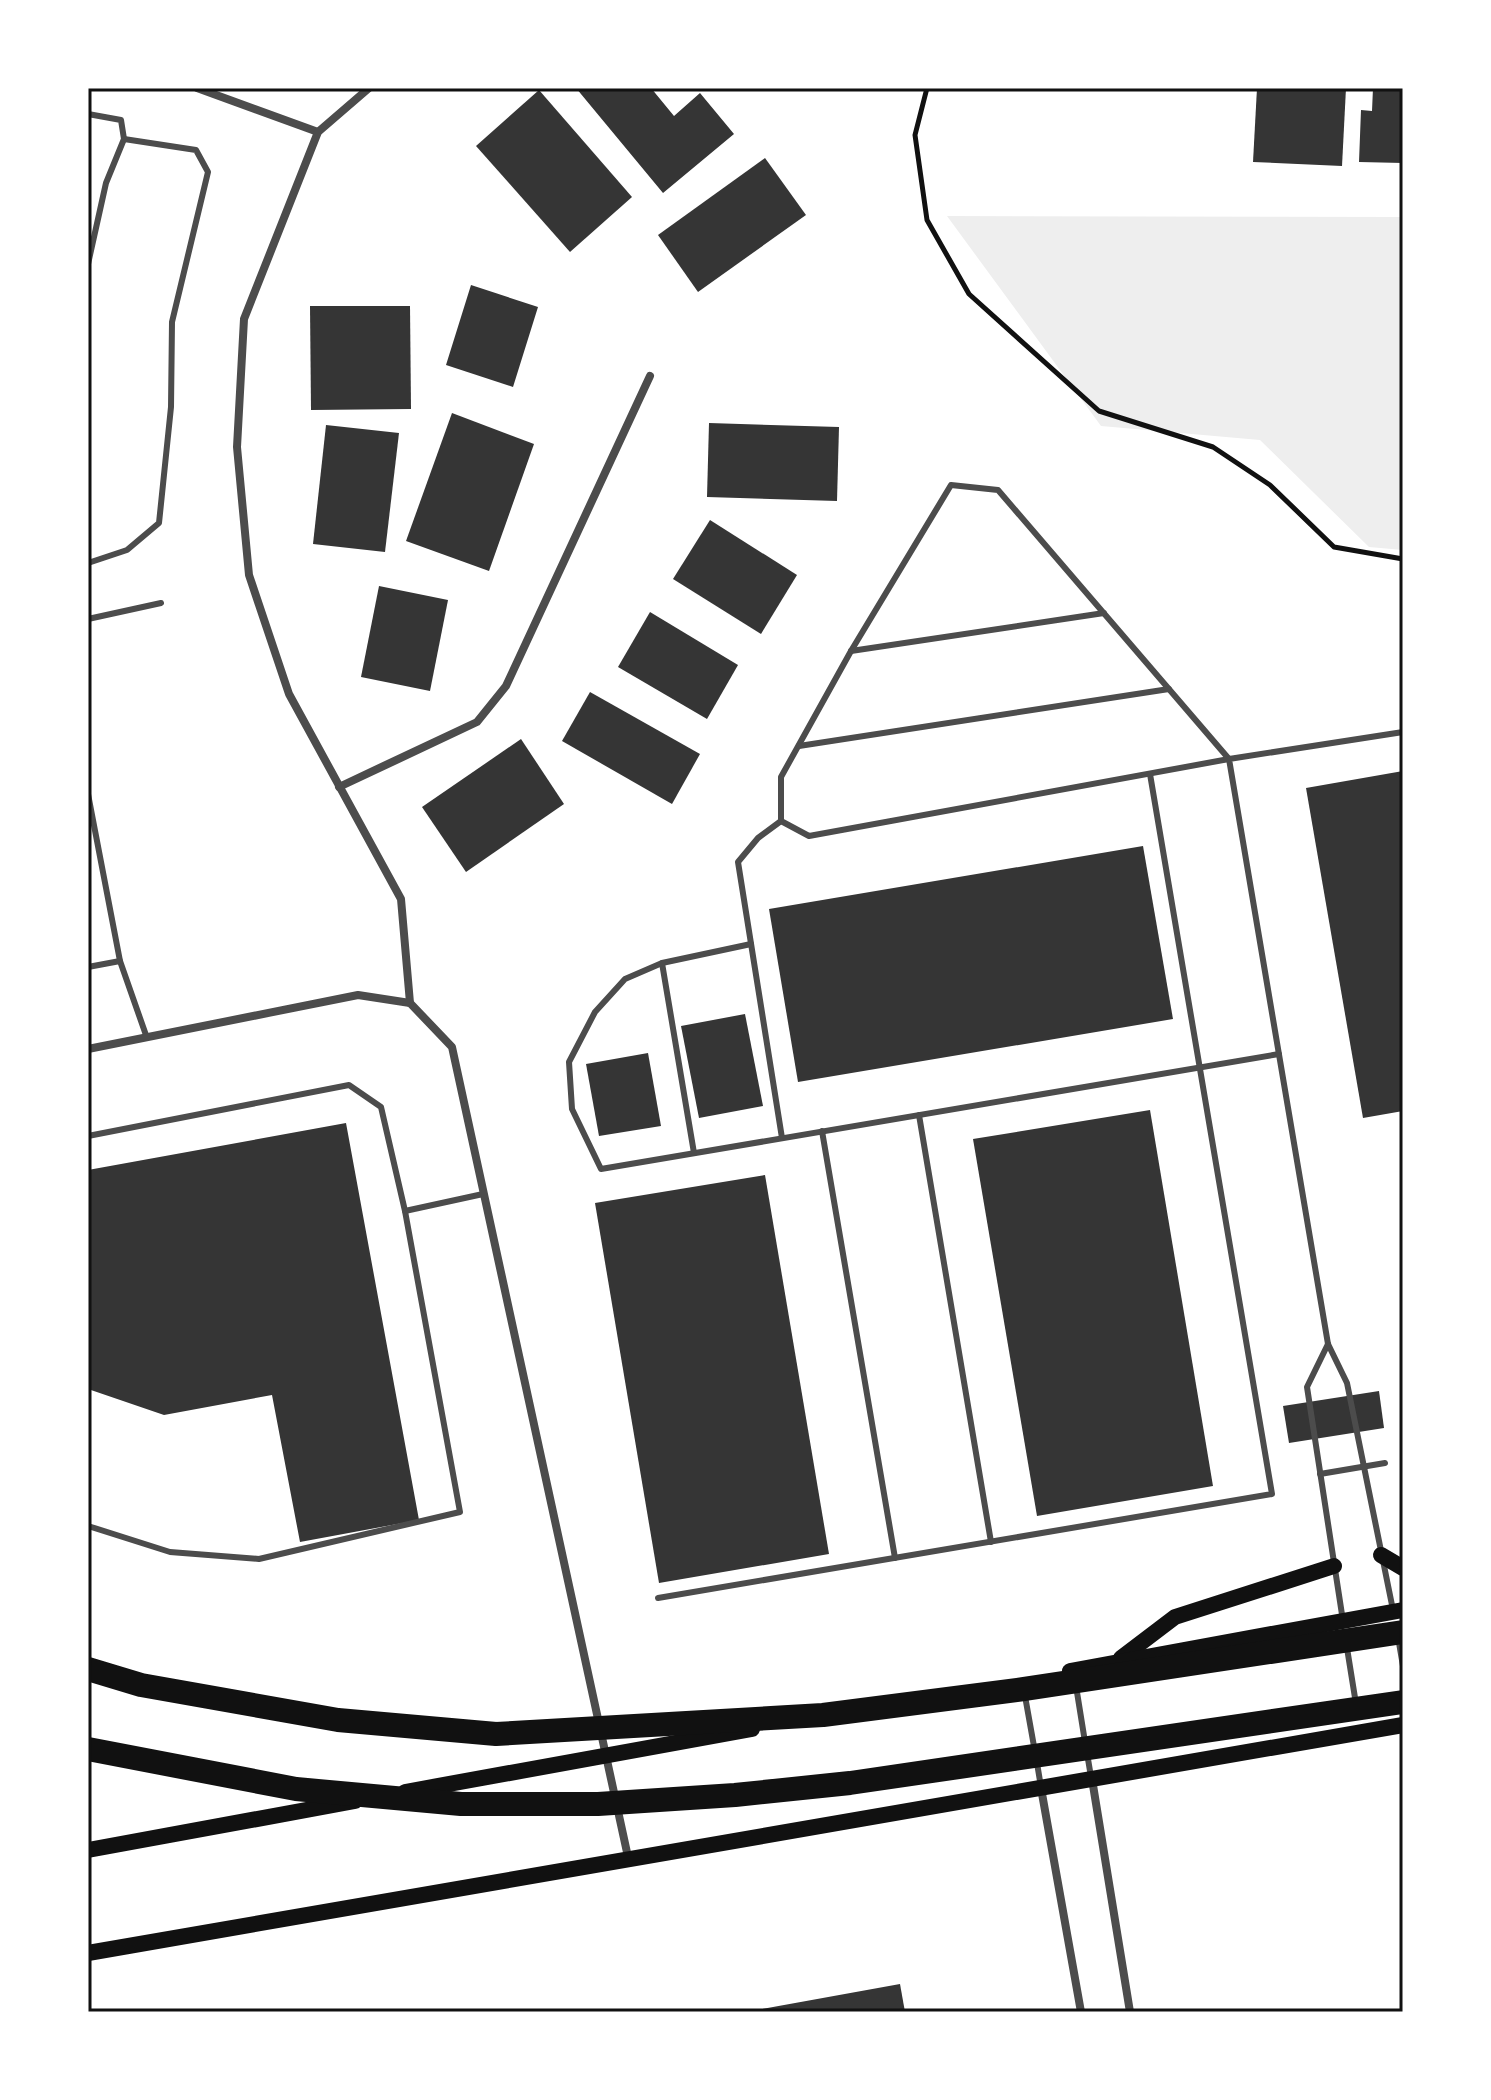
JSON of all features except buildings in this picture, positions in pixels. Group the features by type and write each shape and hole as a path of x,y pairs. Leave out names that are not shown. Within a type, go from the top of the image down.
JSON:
{"highway":[{"path":"88,1669 141,1685 338,1720 496,1734 823,1715 1024,1689 1400,1618"},
{"path":"88,1749 296,1789 461,1804 598,1804 735,1795 850,1783 1403,1702"}],"main road":[{"path":"1381,1555 1403,1568"},
{"path":"1117,1661 1175,1617 1334,1566"},
{"path":"88,1850 1343,1621 1400,1618"},
{"path":"88,1953 1403,1725"}],"street":[{"path":"197,88 318,132"},
{"path":"369,88 318,132 244,319 237,447 249,575 289,694 401,899 410,1003"},
{"path":"339,787 477,722 506,686 650,376"},
{"path":"88,1049 358,995 410,1003 452,1047 628,1857"},
{"path":"1092,1779 1130,2012"},
{"path":"1041,1787 1081,2012"}],"lane":[{"path":"88,114 121,120 124,139 106,183 88,264"},
{"path":"88,563 127,550 159,523 171,407 172,322 208,172 196,150 124,139"},
{"path":"781,821 781,777 851,651 951,485 998,490 1229,759 1328,1344 1347,1383 1381,1555 1400,1618 1403,1666"},
{"path":"88,619 161,603"},
{"path":"851,651 1104,613"},
{"path":"799,746 1169,689"},
{"path":"781,821 809,836 1229,759 1403,732"},
{"path":"658,1598 1272,1494 1150,774"},
{"path":"88,794 120,961 147,1038"},
{"path":"781,821 758,838 738,862 782,1138"},
{"path":"751,944 662,963 625,979 595,1012 569,1062 572,1109 601,1169 1279,1054"},
{"path":"88,967 120,961"},
{"path":"662,963 694,1153"},
{"path":"88,1136 349,1085 381,1107 405,1211 460,1512 259,1559 170,1552 88,1526"},
{"path":"919,1115 991,1542"},
{"path":"822,1131 895,1558"},
{"path":"405,1211 483,1194"},
{"path":"1328,1344 1307,1387 1361,1732"},
{"path":"1320,1474 1385,1463"},
{"path":"1073,1670 1092,1779"},
{"path":"1022,1679 1041,1787"}],"path":[{"path":"927,88 915,135 927,220 969,294 1099,411 1213,447 1270,485 1334,547 1403,559"}],"shaded area":[{"path":"947,216 1403,217 1403,550 1369,547 1260,440 1101,426"}]}
